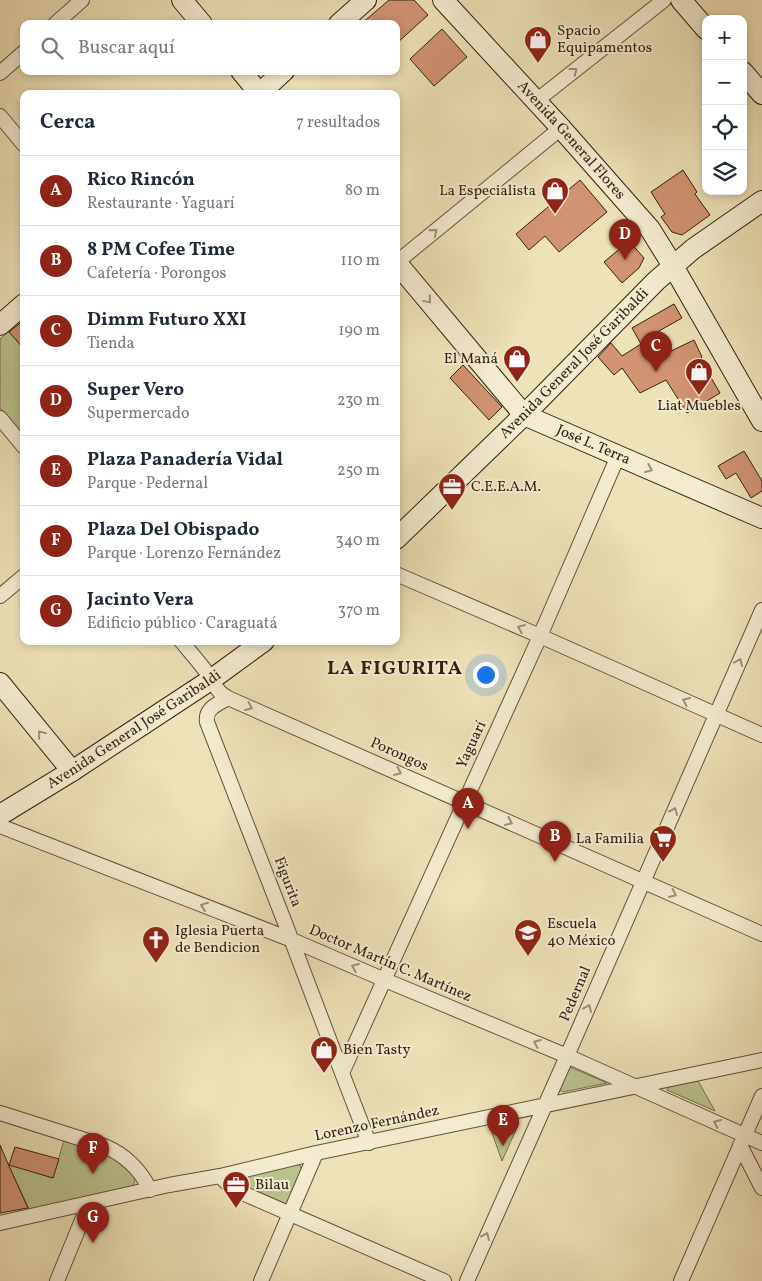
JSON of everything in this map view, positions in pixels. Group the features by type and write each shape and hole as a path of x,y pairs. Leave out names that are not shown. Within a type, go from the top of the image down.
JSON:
{"street":[{"path":"60,20 82,0"},
{"path":"182,0 199,20"},
{"path":"344,20 366,0"},
{"name":"Avenida General Flores","path":"443,0 645,223 673,266 762,421"},
{"path":"536,101 664,0"},
{"path":"681,0 702,24"},
{"path":"0,73 20,56"},
{"path":"244,75 256,90"},
{"path":"263,90 280,75"},
{"path":"747,77 762,94"},
{"path":"0,116 20,140"},
{"path":"400,259 560,128"},
{"name":"Avenida General José Garibaldi","path":"400,534 524,415 656,281 694,249 762,201"},
{"name":"José L. Terra","path":"400,267 524,415 762,518"},
{"path":"0,325 20,308"},
{"path":"0,418 20,442"},
{"name":"Yaguarí","path":"342,1074 540,636 618,456"},
{"path":"400,576 762,735"},
{"path":"0,596 20,579"},
{"name":"Pedernal","path":"466,1281 567,1056 762,610"},
{"name":"Porongos","path":"184,645 212,679 217,689 228,698 762,934"},
{"name":"Avenida General José Garibaldi","path":"0,815 32,797 212,679 259,645"},
{"path":"0,683 72,771"},
{"name":"Figurita","path":"228,698 208,711 206,716 207,722 369,1143"},
{"name":"Doctor Martín C. Martínez","path":"0,826 292,940 567,1056 634,1086 742,1140 762,1143"},
{"name":"Lorenzo Fernández","path":"0,1223 168,1185 220,1176 316,1153 762,1060"},
{"path":"681,1281 762,1096"},
{"path":"0,1113 116,1151 145,1178 150,1190"},
{"path":"742,1140 762,1188"},
{"path":"262,1281 316,1153"},
{"path":"220,1176 238,1190 444,1281"},
{"path":"57,1281 89,1203"}],"green space":[{"path":"9,331 20,344 20,432 0,408 0,339"},
{"path":"570,1067 607,1083 563,1092 559,1090"},
{"path":"697,1079 715,1111 667,1090 668,1085"},
{"path":"519,1123 502,1161 491,1130"},
{"path":"64,1140 94,1149 119,1162 134,1177 133,1186 129,1190 29,1209 8,1164 53,1178"},
{"path":"297,1164 300,1165 302,1171 285,1205 240,1185 239,1182 242,1176"}],"building":[{"path":"389,0 414,0 428,15 400,40 400,20 366,20"},
{"path":"442,29 467,57 434,86 410,59"},
{"path":"683,170 697,192 695,194 710,215 682,235 672,232 661,217 665,214 651,192"},
{"path":"580,180 607,212 559,252 545,236 529,250 516,234"},
{"path":"629,241 644,258 639,268 622,283 604,262"},
{"path":"674,304 682,318 659,331 671,351 694,340 702,357 700,359 720,393 687,413 666,380 640,393 622,368 614,375 598,357 611,343 622,356 641,344 632,328"},
{"path":"20,323 20,344 9,332"},
{"path":"463,365 502,407 489,420 450,378"},
{"path":"744,451 762,481 762,491 751,498 736,473 726,479 718,466"},
{"path":"0,1145 9,1166 28,1208 0,1213"},
{"path":"15,1147 59,1159 53,1178 9,1165"}],"place":[{"name":"Spacio Equipamentos","path":"538,64"},
{"name":"La Especialista","path":"555,215"},
{"name":"Super Vero","path":"625,260"},
{"name":"Dimm Futuro XXI","path":"656,372"},
{"name":"El Maná","path":"517,383"},
{"name":"Liat Muebles","path":"699,396"},
{"name":"C.E.E.A.M.","path":"452,511"},
{"name":"Rico Rincón","path":"468,829"},
{"name":"8 PM Cofee Time","path":"555,862"},
{"name":"La Familia","path":"663,863"},
{"name":"Escuela 40 México","path":"528,957"},
{"name":"Iglesia Puerta de Bendicion","path":"156,964"},
{"name":"Bien Tasty","path":"324,1074"},
{"name":"Plaza Panadería Vidal","path":"503,1146"},
{"name":"Plaza Del Obispado","path":"93,1174"},
{"name":"Bilau","path":"236,1209"},
{"name":"Jacinto Vera","path":"93,1243"}],"district":[{"name":"LA FIGURITA","path":"395,669"}]}
